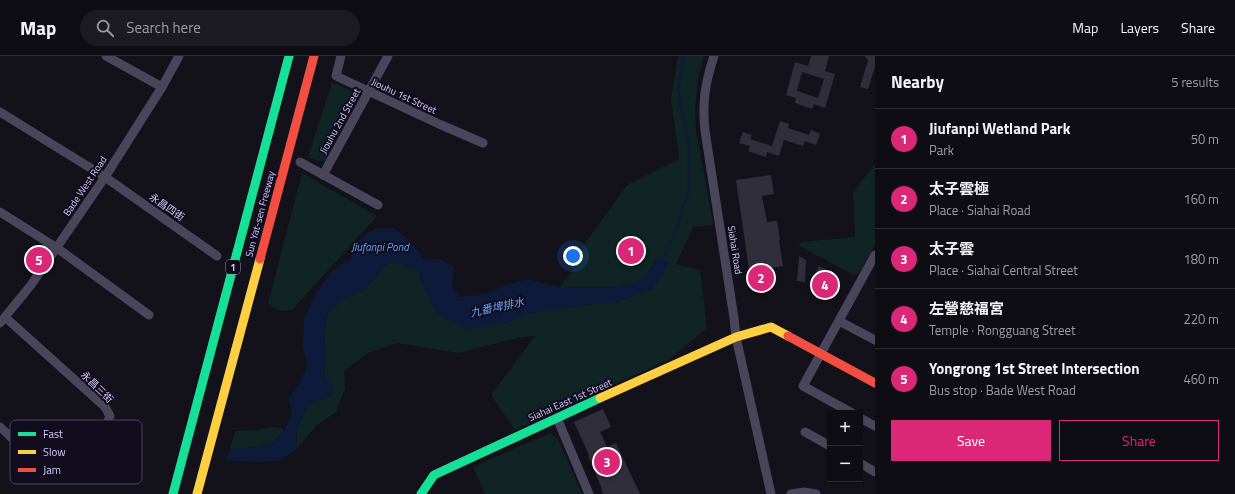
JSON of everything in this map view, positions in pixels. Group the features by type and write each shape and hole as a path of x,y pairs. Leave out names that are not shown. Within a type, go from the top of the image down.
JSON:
{"main road":[{"name":"Sun Yat-sen Freeway","path":"173,494 289,56"},
{"name":"Sun Yat-sen Freeway","path":"197,493 314,56"},
{"name":"Siahai East 1st Street","path":"421,494 434,475 736,338 771,328 821,353 875,383"}],"street":[{"path":"106,56 162,87"},
{"name":"Bade West Road","path":"2,320 57,248 105,177 162,87 179,56"},
{"name":"Jiouhu 1st Street","path":"341,56 336,76 483,143"},
{"name":"Jiouhu 2nd Street","path":"323,175 388,56"},
{"name":"Siahai Road","path":"714,56 705,92 703,113 705,131 736,338 771,494"},
{"name":"永昌四街","path":"0,112 105,177 217,256"},
{"path":"300,162 378,205"},
{"path":"0,212 57,248 149,315"},
{"path":"847,410 803,386 875,255"},
{"name":"永昌三街","path":"2,320 106,407 110,416 108,420"},
{"path":"839,321 875,340"},
{"path":"557,418 589,494"},
{"path":"863,420 875,426"},
{"name":"永昌三街","path":"0,427 10,436"},
{"path":"805,432 827,444"},
{"path":"863,465 875,472"},
{"path":"791,494 804,492 816,494"}],"green space":[{"path":"678,56 704,56 698,79 695,109 696,132 713,225 693,227 676,264 700,270 707,328 670,359 515,430 491,395 535,336 517,338 459,353 397,343 368,353 344,371 345,389 336,412 317,425 296,450 297,428 309,404 330,397 333,388 324,377 326,352 324,334 328,312 348,296 364,291 385,265 391,262 408,266 419,271 422,285 505,323 530,313 581,305 617,302 653,288 659,257 642,280 616,287 560,287 576,266 583,246 627,185 679,159 671,98"},
{"path":"332,82 356,93 357,100 325,161 318,161 308,157"},
{"path":"875,163 875,245 859,273 854,275 799,246 800,242 855,237 853,193"},
{"path":"302,173 377,216 293,309 282,311 268,303"},
{"path":"272,427 282,428 284,431 274,442 260,447 230,449 235,431 258,430"},
{"path":"550,433 558,439 582,494 485,494 473,467"}],"water":[{"name":"Jiufanpi Pond","path":"394,228 411,242 425,260 439,259 454,267 452,286 459,297 486,294 503,286 528,279 560,287 616,287 642,280 659,257 669,263 653,288 617,302 581,305 530,313 505,323 467,330 436,313 422,285 419,271 408,266 391,262 385,265 364,291 348,296 328,312 324,334 326,352 324,376 333,388 333,394 330,397 309,404 297,428 296,450 279,461 256,462 225,460 230,449 260,447 274,442 284,431 292,412 289,401 291,395 307,366 303,346 304,320 314,295 334,269 349,260 361,238 374,229"}],"building":[{"path":"811,56 829,56 825,71 835,74 825,108 814,104 812,109 795,103 796,98 786,95 795,62 808,66","holes":["802,72 824,79 818,98 797,91"]},
{"path":"864,56 875,56 875,67 868,89 860,87 868,60"},
{"path":"780,121 789,124 788,128 809,135 811,130 820,134 816,145 805,141 803,146 784,140 779,156 767,152 766,157 748,151 750,146 739,143 743,132 752,135 750,139 772,146"},
{"path":"771,175 774,194 762,196 767,222 777,221 783,266 771,268 773,288 752,290 736,180"},
{"path":"799,256 806,260 805,282 797,281"},
{"path":"819,266 834,274 823,291 809,283"},
{"path":"603,409 611,427 600,432 607,447 616,443 640,494 603,494 588,456 589,455 574,422"}],"waterway":[{"name":"九番埤排水","path":"661,262 675,234 689,189 689,147 678,90 684,56"}],"traffic: fast":[{"path":"173,494 289,56"},
{"path":"421,494 434,475 600,398"}],"traffic: slow":[{"path":"197,494 260,259"},
{"path":"600,398 736,337 771,327 788,336"}],"traffic: jam":[{"path":"260,259 314,56"},
{"path":"788,336 875,383"}],"place":[{"name":"Jiufanpi Wetland Park","path":"631,251"},
{"name":"Yongrong 1st Street Intersection","path":"39,260"},
{"name":"太子雲極","path":"761,278"},
{"name":"左營慈福宮","path":"825,285"},
{"name":"太子雲","path":"607,462"}]}
